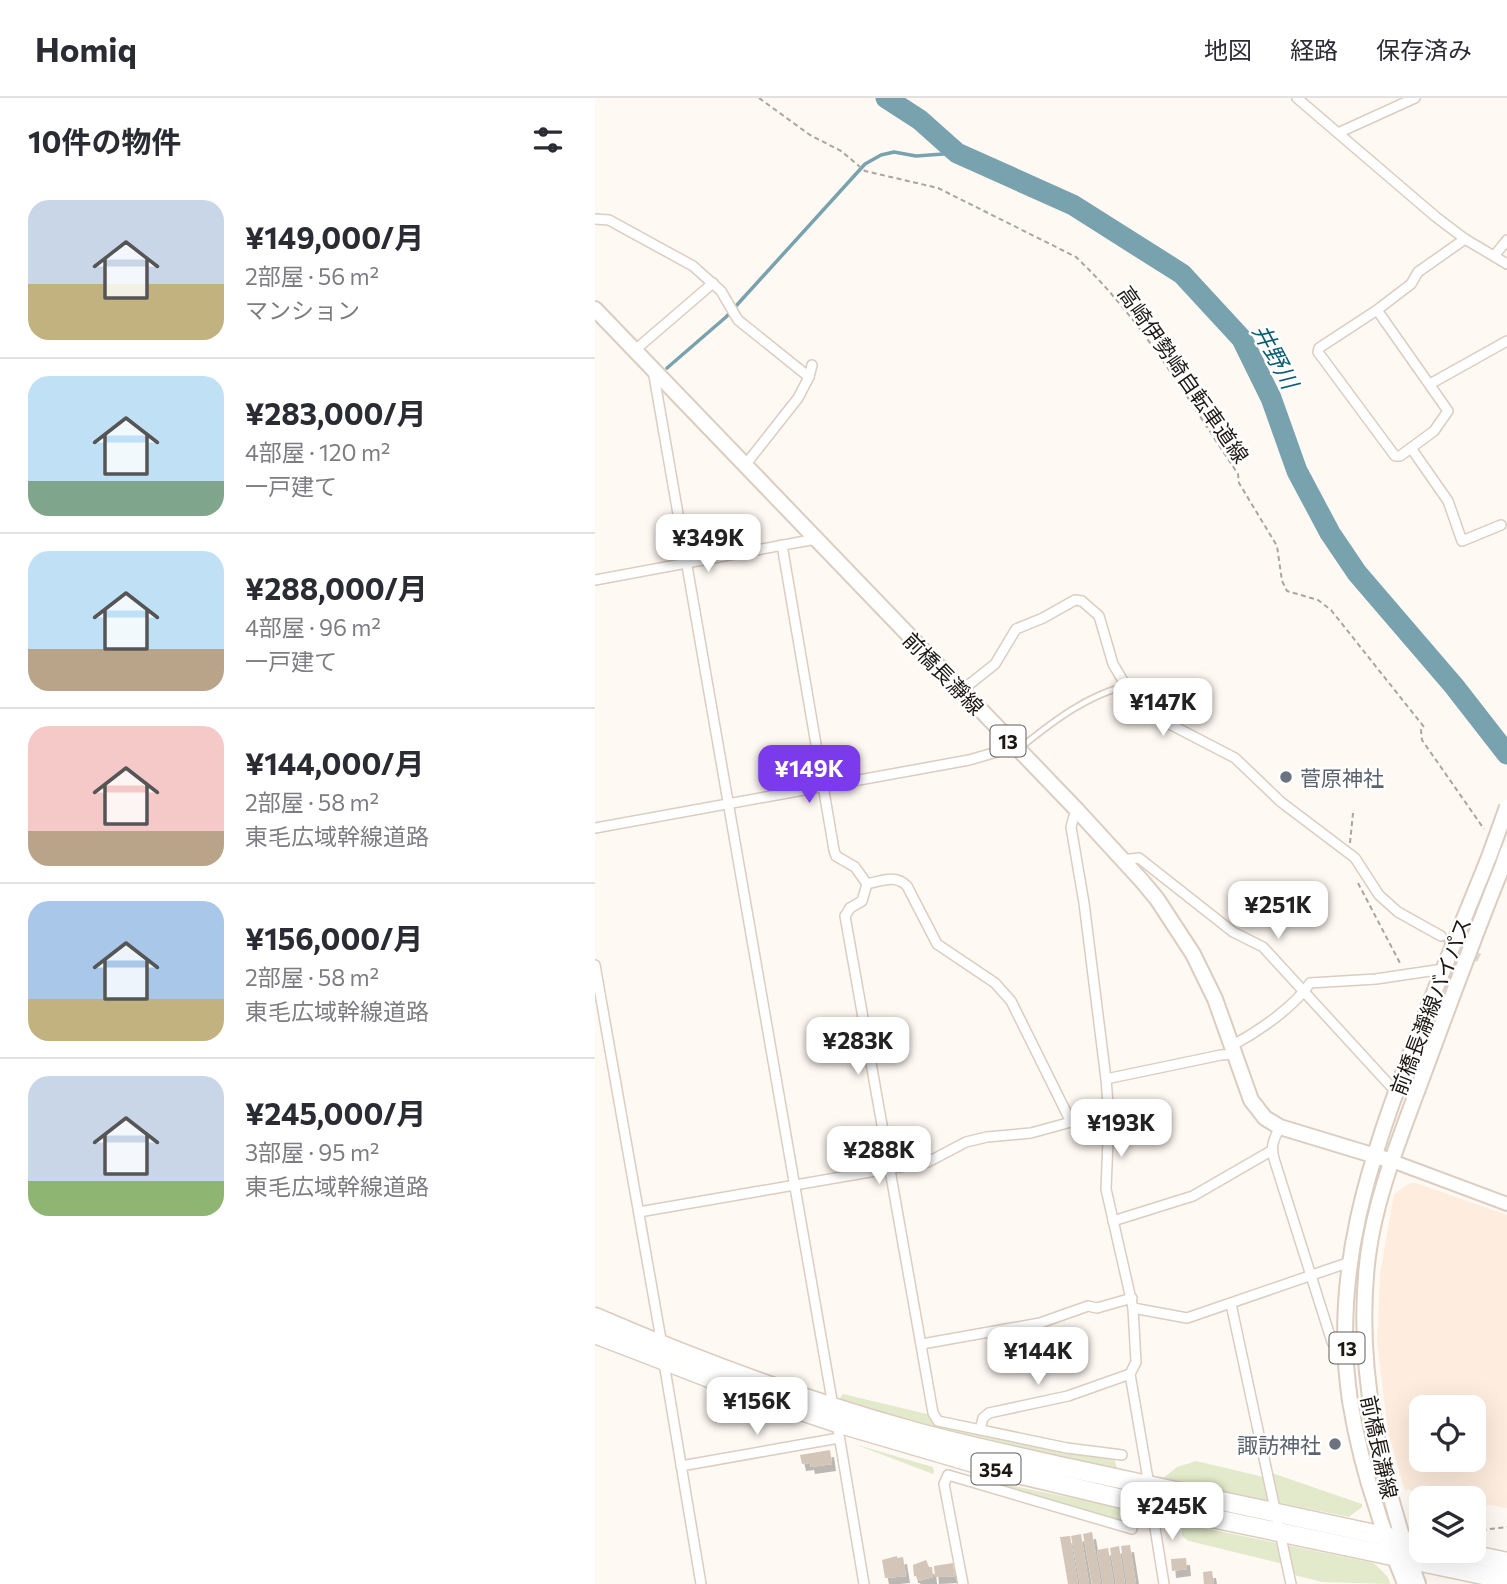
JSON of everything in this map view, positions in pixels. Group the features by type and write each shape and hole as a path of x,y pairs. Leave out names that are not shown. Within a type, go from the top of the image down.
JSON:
{"highway":[{"name":"354","path":"595,1317 663,1354"},
{"name":"354","path":"595,1334 663,1354 836,1422 984,1466 1507,1580"},
{"name":"354","path":"836,1422 909,1430 1409,1541"},
{"path":"1486,1557 1507,1562"}],"main road":[{"name":"前橋長瀞線","path":"595,309 1076,809 1157,899 1193,954 1215,999 1251,1100 1265,1118 1280,1127 1392,1161 1377,1210 1368,1255 1364,1343 1368,1396 1405,1584"},
{"name":"前橋長瀞線バイパス","path":"1373,1156 1507,807"},
{"name":"前橋長瀞線バイパス","path":"1392,1161 1461,970 1507,853"},
{"name":"前橋長瀞線","path":"1373,1156 1358,1209 1350,1262 1346,1343 1350,1400 1363,1463 1377,1512 1395,1538"},
{"name":"前橋長瀞線","path":"1402,1559 1418,1584"}],"street":[{"path":"1297,98 1465,239 1507,264"},
{"path":"1338,133 1415,98"},
{"path":"595,218 609,220 693,266 713,283 730,303 738,320 809,377"},
{"path":"1377,310 1448,411 1434,431 1400,456 1395,456 1318,352 1319,348 1377,310 1411,284 1418,272 1465,239"},
{"path":"1494,256 1507,240"},
{"path":"635,349 713,283"},
{"path":"1430,384 1507,341"},
{"path":"746,464 790,410 809,377 812,365"},
{"path":"653,369 865,1584"},
{"path":"1411,448 1448,501 1462,541 1500,526"},
{"path":"595,580 816,540"},
{"path":"782,545 836,856 855,867 867,884"},
{"path":"961,691 995,664 1016,629 1075,600 1082,601 1100,616 1114,664 1126,686 1156,717 1235,758 1281,802 1355,858 1379,894 1398,912 1441,936"},
{"path":"595,828 969,760 1014,747"},
{"path":"1076,809 1070,827 1084,903 1109,1116 1106,1189 1132,1303 1136,1362 1131,1374 1164,1584"},
{"path":"1121,860 1139,858 1234,932 1263,947 1396,1092"},
{"path":"867,884 890,879 902,881 937,944 956,955 1004,992 1017,1012 1070,1122"},
{"path":"867,884 862,901 850,908 845,916 933,1413 938,1421 1067,1448 1122,1455"},
{"path":"595,965 701,1584"},
{"path":"1106,1079 1234,1050 1304,992 1310,983 1376,979 1443,968"},
{"path":"639,1212 929,1162 967,1142 987,1137 1031,1133 1070,1122 1109,1116"},
{"path":"1280,1127 1272,1142 1272,1151 1332,1342 1346,1343"},
{"path":"1113,1222 1193,1196 1272,1151"},
{"path":"1392,1161 1507,1204"},
{"path":"922,1344 1040,1323 1088,1306 1097,1308 1132,1303 1187,1318 1350,1262"},
{"path":"1231,1304 1291,1584"},
{"path":"980,1430 983,1418 989,1413 1068,1396 1131,1374"},
{"path":"681,1466 836,1422"},
{"path":"963,1584 944,1484 948,1475 1132,1529"}],"lane":[{"path":"1014,747 1025,744 1070,711 1126,686"}],"path":[{"name":"高崎伊勢崎自転車道線","path":"759,98 810,135 841,151 865,171 938,188 1076,257 1092,272 1127,312 1238,474 1239,483 1277,546 1282,581 1287,591 1318,600 1331,610 1424,727 1421,730 1422,740 1486,832"},
{"path":"1486,1529 1507,1527"}],"shaded area":[{"path":"1410,1183 1507,1215 1507,1508 1486,1505 1486,1486 1409,1486 1405,1491 1388,1432 1377,1342 1380,1274 1394,1194"}],"green space":[{"path":"843,1394 927,1414 933,1424 1114,1457 1118,1472 922,1426 838,1401"},
{"path":"854,1444 933,1467 934,1472 933,1474"},
{"path":"1196,1461 1264,1477 1272,1473 1362,1504 1362,1507 1349,1517 1162,1479 1177,1467"},
{"path":"989,1481 1125,1509 1126,1516 1120,1521"},
{"path":"1184,1524 1374,1563 1388,1577 1390,1584 1322,1582 1294,1575 1291,1566 1189,1541 1182,1536"}],"building":[{"path":"736,1405 737,1413 711,1416 710,1411"},
{"path":"830,1450 832,1464 811,1467 810,1463 802,1464 800,1455"},
{"path":"1092,1532 1101,1584 1092,1584 1083,1534"},
{"path":"1081,1534 1089,1584 1080,1584 1071,1536"},
{"path":"1070,1536 1078,1584 1068,1584 1060,1537"},
{"path":"1130,1545 1136,1584 1127,1584 1121,1546"},
{"path":"1119,1546 1125,1584 1116,1584 1110,1548"},
{"path":"1108,1548 1114,1584 1103,1584 1097,1550"},
{"path":"903,1557 906,1576 885,1578 882,1560"},
{"path":"1186,1558 1187,1569 1172,1571 1171,1559"},
{"path":"926,1560 929,1567 932,1567 933,1577 918,1581 914,1576 913,1565"},
{"path":"953,1563 955,1576 935,1577 934,1566"},
{"path":"1212,1571 1214,1584 1204,1584 1203,1572"}],"waterway":[{"name":"井野川","path":"886,98 920,120 957,153 1073,205 1182,274 1242,339 1271,398 1297,471 1330,533 1357,573 1454,686 1507,754"},
{"path":"667,368 726,317 865,164 881,155 894,152 916,156 957,153"}],"tunnel":[{"path":"1441,936 1479,958"}],"place":[{"name":"菅原神社","path":"1286,777"},
{"name":"諏訪神社","path":"1335,1444"}]}
